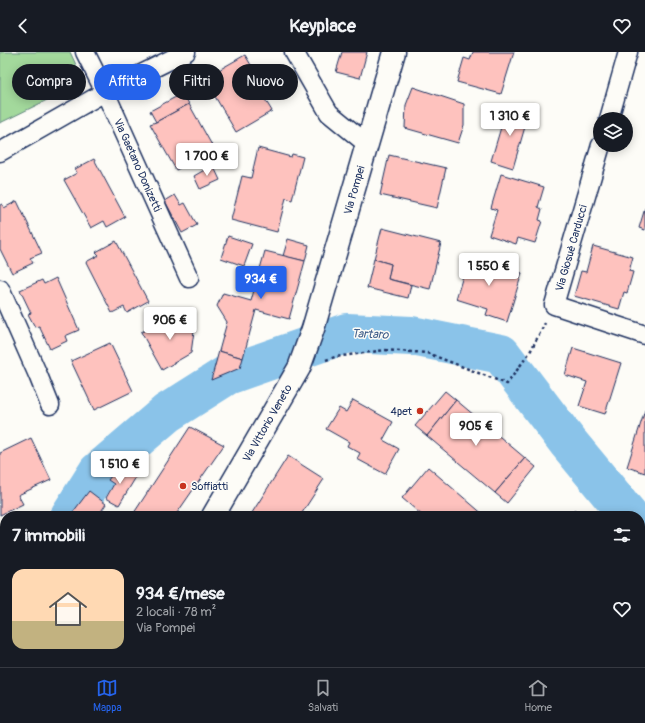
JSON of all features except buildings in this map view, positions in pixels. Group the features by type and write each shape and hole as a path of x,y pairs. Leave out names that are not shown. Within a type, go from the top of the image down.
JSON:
{"street":[{"name":"Via Gaetano Donizetti","path":"85,52 94,70"},
{"path":"161,64 186,52"},
{"path":"294,52 328,113 367,144"},
{"name":"Via Pompei","path":"313,329 394,52"},
{"path":"610,112 628,52"},
{"path":"0,152 94,98"},
{"name":"Via Gaetano Donizetti","path":"109,100 189,278"},
{"name":"Via Giosuè Carducci","path":"599,152 554,305 645,335"},
{"path":"0,290 50,405"},
{"name":"Via Vittorio Veneto","path":"218,511 299,368 313,329"}],"path":[{"path":"299,368 335,357 385,350 427,353 507,384 530,352 554,305"}],"green space":[{"path":"0,52 70,52 76,64 12,64 12,100 47,100 0,123"}],"waterway":[{"name":"Tartaro","path":"73,511 98,472 167,413 227,375 347,333 412,336 501,354 567,441 625,511"}],"place":[{"name":"4pet","path":"420,411"},
{"name":"Soffiatti","path":"183,486"}]}
